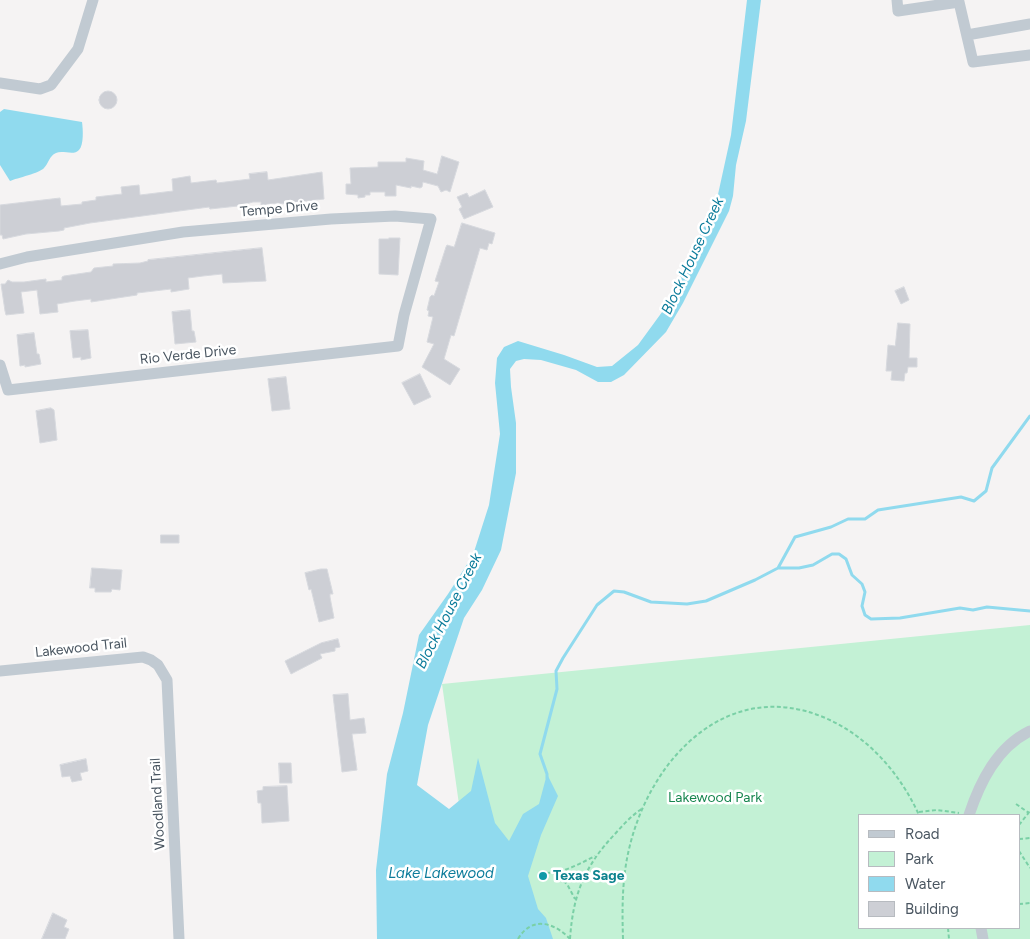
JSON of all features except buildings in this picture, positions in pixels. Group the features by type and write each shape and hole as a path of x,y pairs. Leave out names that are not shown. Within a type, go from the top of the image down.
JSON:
{"street":[{"path":"0,83 40,89 51,85 78,49 93,0"},
{"path":"897,0 898,11 932,3 959,1 973,62 1030,55"},
{"path":"967,35 1030,24"},
{"name":"Tempe Drive","path":"0,264 27,257 183,232 368,217 395,216 431,219 404,315 398,346"},
{"name":"Rio Verde Drive","path":"0,365 8,390 398,346"},
{"name":"Lakewood Trail","path":"0,671 134,657 151,660 161,668"},
{"name":"Woodland Trail","path":"161,668 167,680 179,939"},
{"path":"964,814 997,758 1022,735 1030,731"}],"path":[{"path":"623,939 622,894 626,861 633,834 643,808 664,770 691,739 728,716 766,706 811,712 854,733 873,750 891,769 906,790 918,812 950,810 964,814"},
{"path":"1016,804 1029,812 1020,824"},
{"path":"518,939 524,931 535,925 548,924 557,927 570,939 571,918 582,879 597,854 629,819 643,808"},
{"path":"1020,853 1030,868"},
{"path":"546,872 553,873 576,866 597,854"},
{"path":"553,873 567,884 575,900"}],"green space":[{"name":"Lakewood Park","path":"1030,625 1030,939 478,939 442,684"}],"water":[{"name":"Lake Lakewood","path":"747,0 761,0 746,121 736,165 733,196 729,211 683,303 666,332 624,375 611,382 598,382 576,370 541,360 524,359 516,361 510,369 516,423 516,473 501,550 482,590 464,618 428,725 417,785 449,809 471,791 478,758 495,823 509,841 523,814 539,804 547,774 558,796 541,835 528,876 538,909 546,918 553,939 377,939 376,870 387,774 403,713 419,635 473,555 489,505 500,434 495,383 497,358 504,347 518,341 597,367 612,366 638,345 665,308 717,199 731,135"},
{"path":"4,109 82,122 83,137 81,148 74,153 56,153 42,170 10,181 0,165 0,112"}],"waterway":[{"path":"778,568 795,537 831,527 848,519 865,519 878,510 961,497 974,501 986,491 992,468 1030,416"},
{"path":"547,778 540,754 557,689 556,671 597,605 614,591 624,592 651,602 687,604 706,601 778,568 799,568 813,565 832,554 839,554 846,559 852,575 862,584 865,592 862,606 865,615 871,619 900,618 960,608 973,610 987,607 1030,611"}],"place":[{"name":"Texas Sage","path":"543,876"}],"water label":[{"name":"Block House Creek","path":"693,256"},
{"name":"Block House Creek","path":"449,611"}]}
